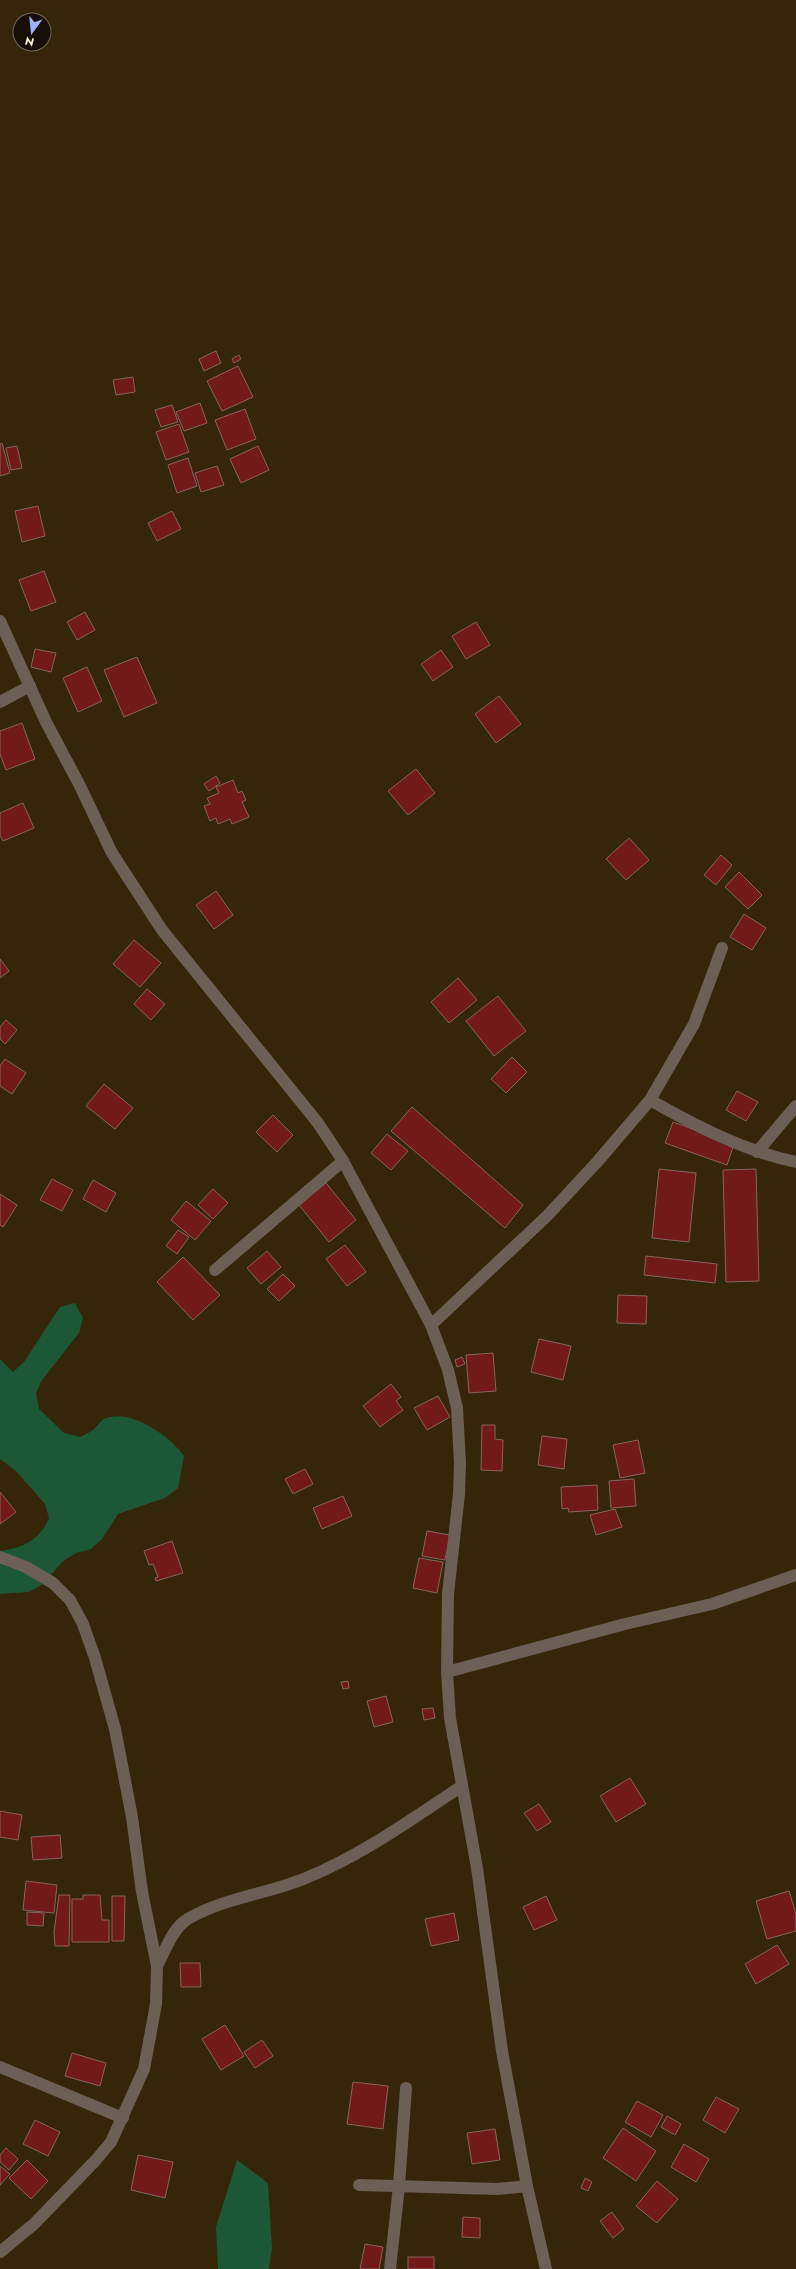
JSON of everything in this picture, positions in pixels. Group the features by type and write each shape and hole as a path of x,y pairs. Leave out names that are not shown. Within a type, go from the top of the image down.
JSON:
{"street":[{"path":"0,621 30,686 112,853 162,930 292,1088 318,1123 342,1161 431,1325 448,1370 457,1408 460,1437 459,1494 448,1594 447,1672 450,1718 477,1868 502,2052 527,2186 546,2269"},
{"path":"0,702 30,686"},
{"path":"431,1325 547,1216 598,1161 650,1100 694,1024 722,948"},
{"path":"650,1100 694,1123 757,1152 796,1162"},
{"path":"757,1152 796,1106"},
{"path":"215,1270 342,1161"},
{"path":"0,1557 26,1567 53,1583 70,1600 83,1624 95,1658 115,1729 132,1818 142,1892 157,1966 156,2004 144,2069 111,2142 95,2161 34,2224 0,2252"},
{"path":"447,1672 625,1624 712,1604 796,1575"},
{"path":"157,1966 175,1931 185,1921 217,1907 306,1878 341,1862 462,1786"},
{"path":"0,2067 123,2118"},
{"path":"390,2269 400,2186 406,2088"},
{"path":"359,2185 498,2189 527,2186"}],"green space":[{"path":"75,1303 83,1318 79,1333 42,1380 36,1393 39,1409 64,1433 80,1437 93,1430 104,1419 114,1416 137,1420 149,1426 170,1441 184,1456 178,1488 165,1498 118,1514 102,1539 91,1549 76,1553 63,1561 43,1584 29,1592 0,1594 0,1551 16,1548 30,1542 41,1532 49,1518 45,1504 16,1471 0,1459 0,1359 13,1372 24,1362 60,1307"},
{"path":"237,2160 268,2183 272,2248 269,2269 218,2269 216,2227"}],"building":[{"path":"216,351 221,363 204,371 199,359"},
{"path":"239,355 241,359 234,363 232,359"},
{"path":"238,366 253,397 222,411 207,381"},
{"path":"133,377 135,392 116,395 113,380"},
{"path":"200,403 207,423 184,431 176,412"},
{"path":"172,405 178,422 161,427 155,410"},
{"path":"245,409 256,439 227,450 215,420"},
{"path":"179,424 189,452 166,460 156,432"},
{"path":"2,443 10,473 0,476 0,444"},
{"path":"17,446 22,468 11,470 6,448"},
{"path":"258,446 269,470 241,483 230,459"},
{"path":"188,458 197,486 177,493 168,465"},
{"path":"217,466 224,485 201,492 195,473"},
{"path":"38,506 45,536 22,542 15,511"},
{"path":"172,511 181,529 157,541 148,523"},
{"path":"44,571 56,602 31,611 19,580"},
{"path":"85,612 95,630 77,640 67,622"},
{"path":"476,622 490,645 466,659 452,636"},
{"path":"35,649 56,653 51,672 31,667"},
{"path":"441,650 453,667 433,681 421,664"},
{"path":"137,657 157,703 124,717 104,670"},
{"path":"87,667 102,701 78,712 63,678"},
{"path":"499,696 521,724 496,743 475,714"},
{"path":"22,723 35,759 6,770 0,754 0,731"},
{"path":"416,769 435,793 408,815 388,791"},
{"path":"216,776 220,783 209,791 204,784"},
{"path":"233,780 238,793 242,791 246,800 242,802 249,817 232,824 230,819 218,824 216,818 210,821 204,806 210,804 207,798 219,793 216,787"},
{"path":"23,803 34,828 3,841 0,835 0,813"},
{"path":"629,838 649,860 626,880 606,859"},
{"path":"721,855 732,865 716,885 704,875"},
{"path":"739,872 762,895 748,909 725,887"},
{"path":"216,891 233,915 214,929 196,905"},
{"path":"744,914 766,928 752,950 730,937"},
{"path":"134,940 161,963 140,987 113,964"},
{"path":"0,959 9,971 0,978"},
{"path":"458,978 477,1000 449,1023 431,1002"},
{"path":"147,989 165,1004 151,1020 134,1004"},
{"path":"498,996 526,1031 494,1056 466,1021"},
{"path":"6,1020 17,1030 5,1044 0,1039 0,1027"},
{"path":"512,1057 527,1072 506,1093 491,1079"},
{"path":"5,1059 26,1073 12,1094 0,1086 0,1066"},
{"path":"104,1084 133,1108 115,1129 86,1106"},
{"path":"737,1091 758,1102 746,1121 726,1110"},
{"path":"412,1107 523,1205 505,1228 391,1131"},
{"path":"273,1115 293,1135 277,1152 256,1132"},
{"path":"673,1122 734,1144 727,1165 665,1143"},
{"path":"387,1134 408,1151 391,1170 371,1153"},
{"path":"659,1169 696,1173 689,1242 652,1238"},
{"path":"756,1169 759,1281 726,1282 723,1170"},
{"path":"52,1179 73,1190 62,1211 40,1200"},
{"path":"93,1180 116,1193 106,1212 83,1199"},
{"path":"326,1183 356,1220 329,1242 299,1205"},
{"path":"213,1189 228,1203 213,1219 198,1205"},
{"path":"0,1194 17,1205 3,1227 0,1225"},
{"path":"186,1201 211,1221 195,1240 171,1220"},
{"path":"178,1230 189,1237 177,1254 166,1246"},
{"path":"345,1245 366,1272 347,1286 326,1259"},
{"path":"267,1251 281,1267 261,1284 247,1268"},
{"path":"646,1256 717,1264 715,1283 644,1275"},
{"path":"183,1257 220,1295 193,1320 157,1282"},
{"path":"283,1274 295,1286 279,1301 267,1289"},
{"path":"618,1295 647,1296 646,1324 617,1323"},
{"path":"539,1339 571,1346 563,1380 531,1372"},
{"path":"493,1353 496,1391 469,1393 466,1355"},
{"path":"462,1357 465,1364 457,1367 455,1360"},
{"path":"391,1384 401,1397 396,1401 403,1410 380,1427 363,1406"},
{"path":"438,1396 450,1417 427,1430 414,1408"},
{"path":"482,1425 495,1425 495,1439 503,1440 502,1471 481,1470"},
{"path":"542,1436 567,1439 564,1469 538,1465"},
{"path":"638,1440 645,1473 620,1478 613,1445"},
{"path":"305,1469 313,1484 293,1494 285,1479"},
{"path":"634,1479 636,1506 611,1508 609,1481"},
{"path":"597,1485 598,1510 569,1512 568,1508 562,1509 561,1487"},
{"path":"0,1492 16,1512 0,1524"},
{"path":"343,1496 352,1516 322,1529 313,1508"},
{"path":"615,1509 622,1527 596,1535 590,1515"},
{"path":"427,1531 450,1535 445,1560 422,1556"},
{"path":"172,1541 183,1573 156,1581 155,1578 158,1577 153,1564 149,1565 144,1551"},
{"path":"419,1558 443,1562 437,1593 413,1588"},
{"path":"348,1681 349,1688 343,1689 341,1682"},
{"path":"386,1696 393,1722 374,1727 367,1701"},
{"path":"433,1708 435,1718 424,1720 422,1709"},
{"path":"630,1778 646,1804 616,1822 600,1796"},
{"path":"539,1804 551,1822 537,1831 524,1813"},
{"path":"0,1811 22,1815 18,1840 0,1837"},
{"path":"60,1835 62,1858 33,1860 31,1837"},
{"path":"26,1881 57,1885 54,1913 23,1910"},
{"path":"789,1891 796,1914 796,1931 767,1939 756,1901"},
{"path":"59,1895 70,1895 69,1946 55,1946 54,1932"},
{"path":"83,1895 100,1895 102,1920 109,1920 109,1942 72,1942 72,1899 83,1899"},
{"path":"112,1896 125,1896 124,1941 112,1941"},
{"path":"546,1896 557,1920 534,1930 523,1907"},
{"path":"27,1912 44,1913 43,1926 27,1925"},
{"path":"454,1913 459,1940 431,1946 425,1919"},
{"path":"777,1945 789,1964 756,1984 745,1964"},
{"path":"180,1963 200,1963 201,1987 181,1987"},
{"path":"225,2025 244,2056 221,2070 202,2039"},
{"path":"262,2040 273,2056 255,2068 244,2052"},
{"path":"72,2053 106,2063 100,2086 65,2076"},
{"path":"353,2082 388,2086 383,2129 347,2124"},
{"path":"716,2097 739,2109 725,2133 703,2120"},
{"path":"637,2101 663,2115 651,2137 625,2122"},
{"path":"667,2116 681,2124 675,2135 661,2127"},
{"path":"35,2120 60,2132 48,2156 23,2144"},
{"path":"623,2128 656,2151 636,2181 603,2158"},
{"path":"495,2129 500,2160 472,2164 467,2133"},
{"path":"684,2144 709,2159 696,2182 671,2167"},
{"path":"6,2148 18,2159 9,2170 0,2162 0,2155"},
{"path":"138,2155 173,2162 165,2198 131,2190"},
{"path":"27,2160 48,2181 31,2199 9,2178"},
{"path":"0,2166 10,2174 0,2185"},
{"path":"585,2178 592,2182 588,2191 581,2188"},
{"path":"657,2181 678,2199 657,2223 636,2206"},
{"path":"612,2212 624,2229 613,2238 600,2221"},
{"path":"463,2217 480,2218 480,2238 462,2237"},
{"path":"365,2244 383,2247 379,2269 360,2269"},
{"path":"408,2257 434,2257 434,2269 408,2269"}]}
